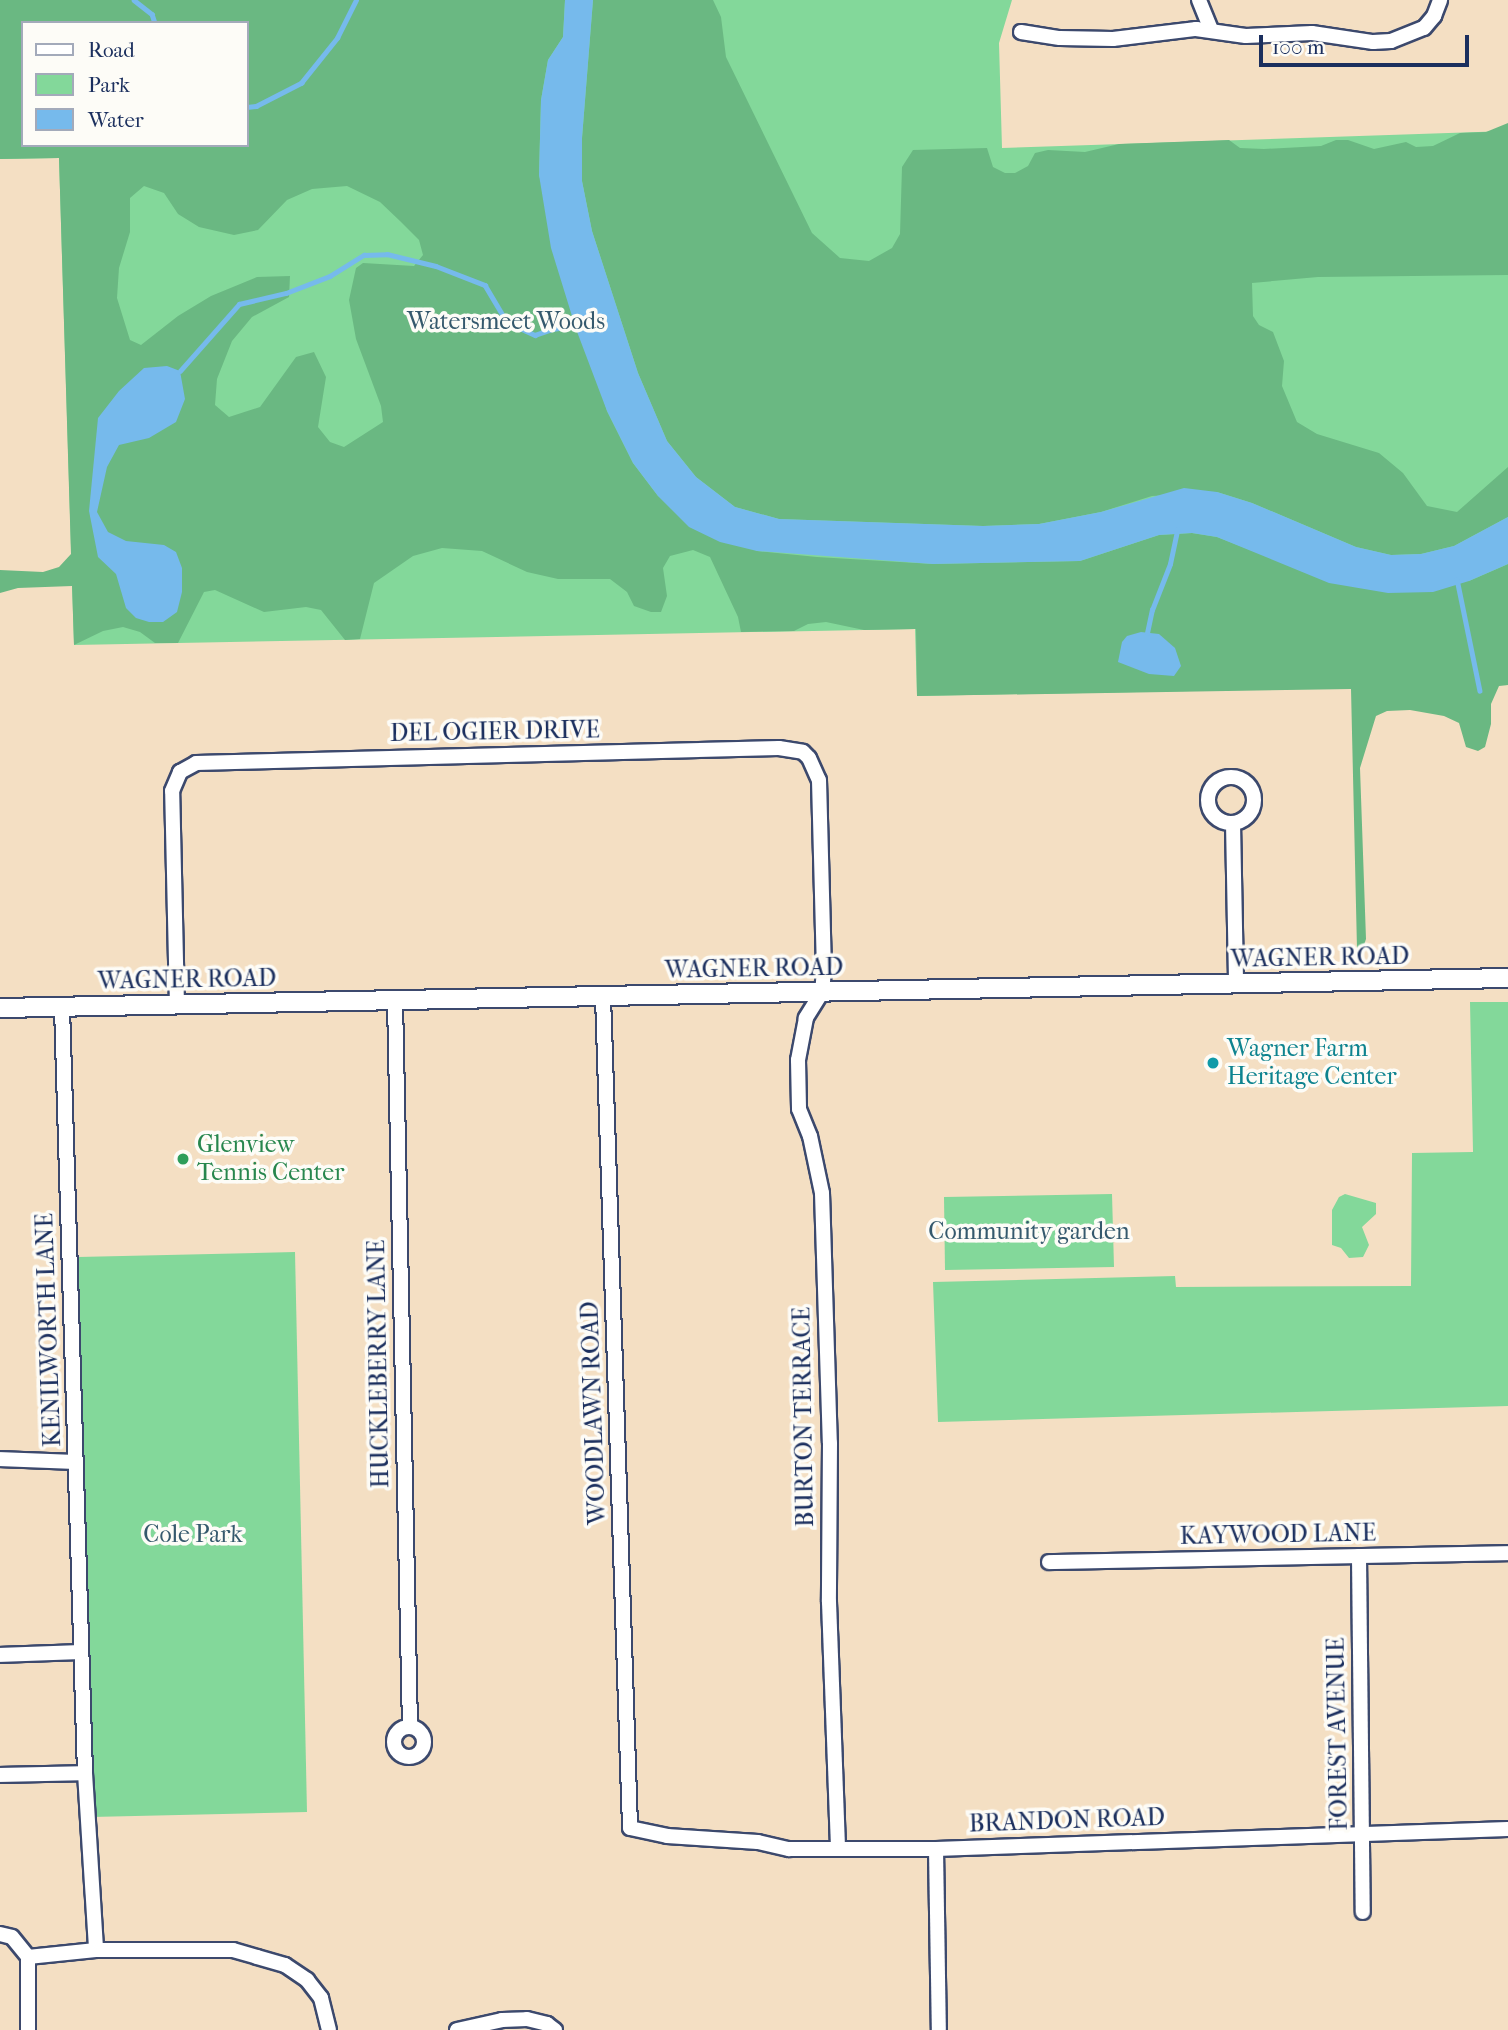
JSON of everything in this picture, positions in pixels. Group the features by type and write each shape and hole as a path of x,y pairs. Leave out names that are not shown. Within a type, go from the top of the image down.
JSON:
{"street":[{"path":"1199,0 1211,30"},
{"path":"1021,32 1060,38 1113,38 1181,29 1211,30 1246,36 1312,33 1373,42 1391,41 1424,28 1434,16 1440,0"},
{"name":"DEL OGIER DRIVE","path":"177,1004 172,791 180,772 186,766 208,760 751,749 793,749 803,752 816,767 819,780 822,992"},
{"path":"1233,823 1236,984"},
{"name":"WAGNER ROAD","path":"0,1008 1508,978"},
{"name":"BURTON TERRACE","path":"822,992 806,1018 798,1060 799,1109 810,1136 822,1193 830,1443 829,1602 838,1849"},
{"name":"WOODLAWN ROAD","path":"603,996 630,1828"},
{"name":"HUCKLEBERRY LANE","path":"395,1000 410,1727"},
{"name":"KENILWORTH LANE","path":"62,1007 85,1773 96,1950"},
{"path":"0,1459 75,1462"},
{"name":"KAYWOOD LANE","path":"1049,1562 1508,1553"},
{"name":"FOREST AVENUE","path":"1359,1556 1363,1912"},
{"path":"0,1655 81,1653"},
{"path":"0,1775 85,1773"},
{"name":"BRANDON ROAD","path":"630,1828 667,1836 758,1842 789,1849 936,1849 1362,1832 1508,1829"},
{"path":"936,1849 939,2030"},
{"path":"0,1934 12,1937 28,1957 28,2030"},
{"path":"28,1957 96,1950 233,1950 285,1965 307,1980 321,1998 329,2030"},
{"path":"457,2030 489,2022 527,2019 548,2024 555,2030"}],"green space":[{"name":"Watersmeet Woods","path":"0,0 1012,0 999,43 1002,148 1508,131 1508,685 917,696 915,629 74,645 59,158 0,159"},
{"name":"Watersmeet Woods","path":"0,0 565,0 563,37 548,60 541,100 539,175 607,411 633,463 658,496 757,551 817,557 933,564 1080,561 1159,535 1192,533 1217,537 1258,553 1469,581 1508,564 1508,685 1499,686 1491,704 1491,724 1485,747 1478,751 1466,747 1459,723 1444,716 1410,710 1387,711 1376,716 1360,768 1366,939 1363,948 1357,949 1351,689 917,696 916,629 864,630 826,622 808,624 794,631 741,632 738,617 710,557 693,550 670,556 663,568 667,596 661,612 651,612 634,606 627,592 610,579 558,579 527,572 482,551 442,548 413,556 374,583 360,639 345,640 321,610 306,607 264,612 215,590 204,592 178,643 155,643 140,632 123,627 103,631 74,645 72,586 18,588 0,593 0,570 43,572 59,567 71,554 59,158 0,159","holes":["144,186 164,193 178,214 199,227 234,235 258,230 287,200 312,189 347,186 380,202 419,240 423,255 414,266 363,263 356,268 349,300 356,339 381,406 383,422 344,447 330,442 318,427 326,377 314,352 296,357 260,407 229,417 215,405 217,379 232,341 252,317 289,297 290,276 257,277 211,296 178,316 141,345 130,340 117,298 119,268 130,232 130,198"]},
{"name":"Watersmeet Woods","path":"593,0 713,0 721,17 726,57 812,233 840,258 869,261 892,248 900,234 902,167 913,150 987,148 993,167 1005,173 1015,173 1028,166 1035,153 1048,150 1085,152 1119,144 1229,140 1240,148 1264,149 1321,146 1336,140 1348,140 1374,149 1406,142 1416,147 1433,146 1460,133 1486,132 1508,123 1508,275 1318,277 1252,283 1253,316 1259,325 1273,332 1284,361 1282,386 1297,422 1317,434 1379,453 1403,473 1427,506 1457,512 1508,467 1508,517 1454,546 1421,554 1391,555 1356,547 1252,503 1217,492 1152,496 1101,512 1039,524 983,526 779,519 735,507 696,477 667,441 638,373 592,231 582,181 582,138"},
{"path":"1470,1002 1508,1002 1508,1406 938,1422 933,1282 1175,1276 1176,1287 1411,1286 1412,1153 1473,1152"},
{"name":"Community garden","path":"1112,1194 1114,1267 945,1270 944,1197"},
{"path":"1345,1194 1376,1203 1376,1214 1362,1227 1369,1245 1363,1257 1349,1258 1341,1248 1332,1245 1332,1210 1339,1197"},
{"name":"Cole Park","path":"295,1252 307,1812 91,1817 78,1257"}],"water":[{"path":"565,0 593,0 582,138 582,181 592,231 638,373 667,441 696,477 735,507 779,519 983,526 1039,524 1101,512 1184,488 1217,492 1252,503 1356,547 1391,555 1421,554 1454,546 1508,517 1508,564 1469,581 1433,592 1388,593 1329,583 1217,537 1192,533 1159,535 1080,561 933,564 757,551 720,542 689,527 658,496 633,463 607,411 576,329 551,248 539,175 541,100 548,60 563,37"},
{"path":"167,366 180,371 185,399 176,422 149,438 119,445 107,467 97,512 108,532 126,541 164,545 176,552 182,568 182,592 177,612 163,622 149,622 136,618 126,608 116,574 98,557 89,511 98,418 119,391 144,368"},
{"path":"1141,632 1159,634 1175,648 1181,666 1174,676 1149,674 1118,662 1122,642 1127,636"}],"waterway":[{"path":"134,0 152,14 154,21"},
{"path":"248,107 256,106 301,83 337,38 356,0"},
{"path":"180,371 239,304 286,293 330,276 364,255 387,254 436,266 485,285 507,322 535,335 552,329 581,325"},
{"path":"1147,633 1152,610 1170,564 1177,530"},
{"path":"1457,579 1480,691"}],"place":[{"name":"Wagner Farm Heritage Center","path":"1213,1063"},
{"name":"Glenview Tennis Center","path":"183,1159"}]}
